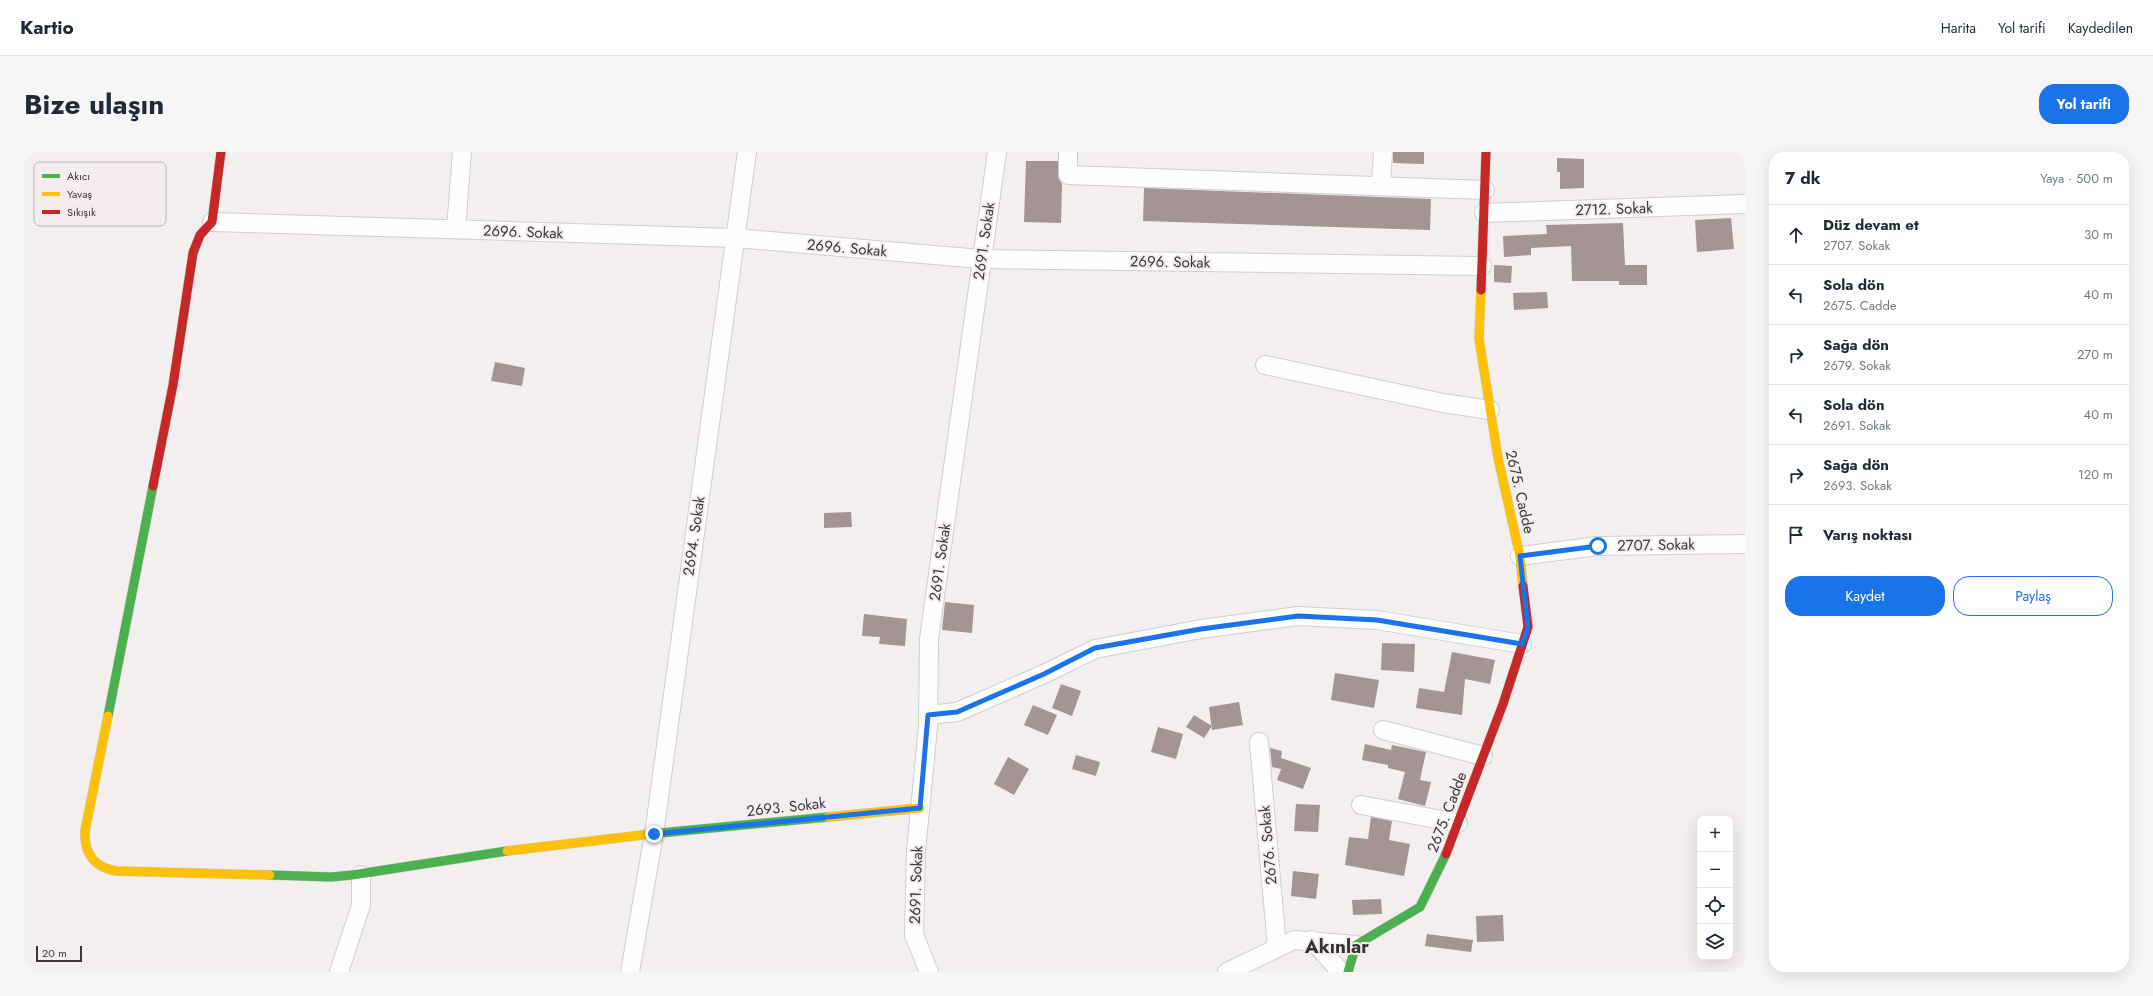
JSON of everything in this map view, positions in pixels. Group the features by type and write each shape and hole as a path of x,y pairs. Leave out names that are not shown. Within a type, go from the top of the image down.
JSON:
{"street":[{"path":"212,222 221,152"},
{"path":"456,229 462,152"},
{"name":"2694. Sokak","path":"630,972 654,834 747,152"},
{"name":"2691. Sokak","path":"929,972 914,935 916,851 928,715 929,639 997,152"},
{"path":"1068,152 1068,175 1381,185 1485,190"},
{"path":"1381,185 1383,152"},
{"name":"2675. Cadde","path":"1356,945 1420,907 1443,862 1483,756 1528,628 1520,556 1498,458 1479,339 1486,152"},
{"name":"2712. Sokak","path":"1484,214 1745,204"},
{"name":"2696. Sokak","path":"212,222 735,238 981,259 1482,266"},
{"name":"2693. Sokak","path":"212,222 200,234 193,253 173,385 85,832 84,845 90,858 95,863 109,871 331,877 361,875 498,852 654,834 920,808"},
{"path":"1265,365 1443,403 1490,410"},
{"name":"2707. Sokak","path":"1520,556 1598,546 1745,544"},
{"path":"928,715 957,712 1044,674 1095,648 1201,629 1298,616 1377,620 1522,644"},
{"path":"1383,730 1483,756"},
{"name":"2676. Sokak","path":"1259,742 1277,948"},
{"path":"1361,805 1458,823"},
{"path":"339,972 361,905 361,875"},
{"path":"1227,972 1294,940 1312,940 1356,945 1348,972"},
{"path":"1312,940 1341,972"}],"building":[{"path":"1393,152 1424,152 1424,164 1393,163"},
{"path":"1557,158 1584,159 1584,188 1560,189 1560,172 1557,172"},
{"path":"1026,161 1058,161 1058,175 1062,184 1061,223 1024,222"},
{"path":"1144,188 1431,199 1430,230 1143,221"},
{"path":"1731,218 1734,249 1697,252 1695,220"},
{"path":"1623,223 1625,265 1647,265 1647,285 1619,285 1619,281 1572,281 1571,246 1531,248 1531,255 1504,257 1503,236 1547,234 1546,225"},
{"path":"1494,265 1512,266 1511,283 1494,282"},
{"path":"1547,292 1548,308 1514,310 1513,293"},
{"path":"495,362 525,368 522,386 491,381"},
{"path":"851,512 852,527 824,528 824,513"},
{"path":"945,602 974,605 972,633 942,630"},
{"path":"864,614 907,619 905,646 879,644 880,637 862,636"},
{"path":"1382,643 1415,644 1414,672 1381,670"},
{"path":"1452,652 1495,660 1490,684 1465,679 1462,715 1416,708 1419,688 1444,692"},
{"path":"1335,673 1379,680 1374,708 1331,700"},
{"path":"1061,684 1081,691 1072,716 1052,708"},
{"path":"1239,702 1243,725 1212,730 1209,707"},
{"path":"1033,705 1057,715 1048,735 1024,725"},
{"path":"1194,715 1212,726 1204,738 1186,727"},
{"path":"1158,727 1183,734 1176,759 1151,752"},
{"path":"1365,744 1391,750 1392,745 1426,752 1420,780 1431,782 1425,806 1398,799 1405,772 1388,768 1388,765 1362,760"},
{"path":"1270,748 1282,751 1281,758 1311,768 1303,789 1277,780 1281,769 1272,767"},
{"path":"1076,755 1100,762 1096,776 1072,769"},
{"path":"1008,757 1029,769 1014,795 994,784"},
{"path":"1296,804 1320,805 1318,832 1294,831"},
{"path":"1371,817 1392,821 1389,840 1410,844 1404,876 1345,865 1349,837 1368,839"},
{"path":"1293,871 1319,874 1316,899 1291,896"},
{"path":"1381,899 1382,914 1353,915 1352,900"},
{"path":"1503,915 1504,941 1477,942 1476,916"},
{"path":"1427,934 1473,940 1471,952 1425,946"}],"traffic: fast":[{"path":"108,716 153,486"},
{"path":"660,833 828,817"},
{"path":"270,875 331,877 352,875 507,851"},
{"path":"1348,972 1356,945 1420,907 1446,854"}],"traffic: slow":[{"path":"1481,290 1479,339 1498,458 1520,556 1523,586"},
{"path":"108,716 85,831 86,846 92,858 97,863 102,867 117,871 270,875"},
{"path":"828,817 920,808"},
{"path":"507,851 660,833"}],"traffic: jam":[{"path":"153,486 173,385 193,253 200,235 212,222 221,152"},
{"path":"1481,290 1486,152"},
{"path":"1446,854 1503,704 1528,627 1523,586"}],"district":[{"name":"Akınlar","path":"1337,946"}],"route":[{"path":"654,834 920,808 928,715 957,712 1044,674 1095,648 1201,629 1298,616 1377,620 1522,644 1528,628 1520,556 1598,546"}]}
